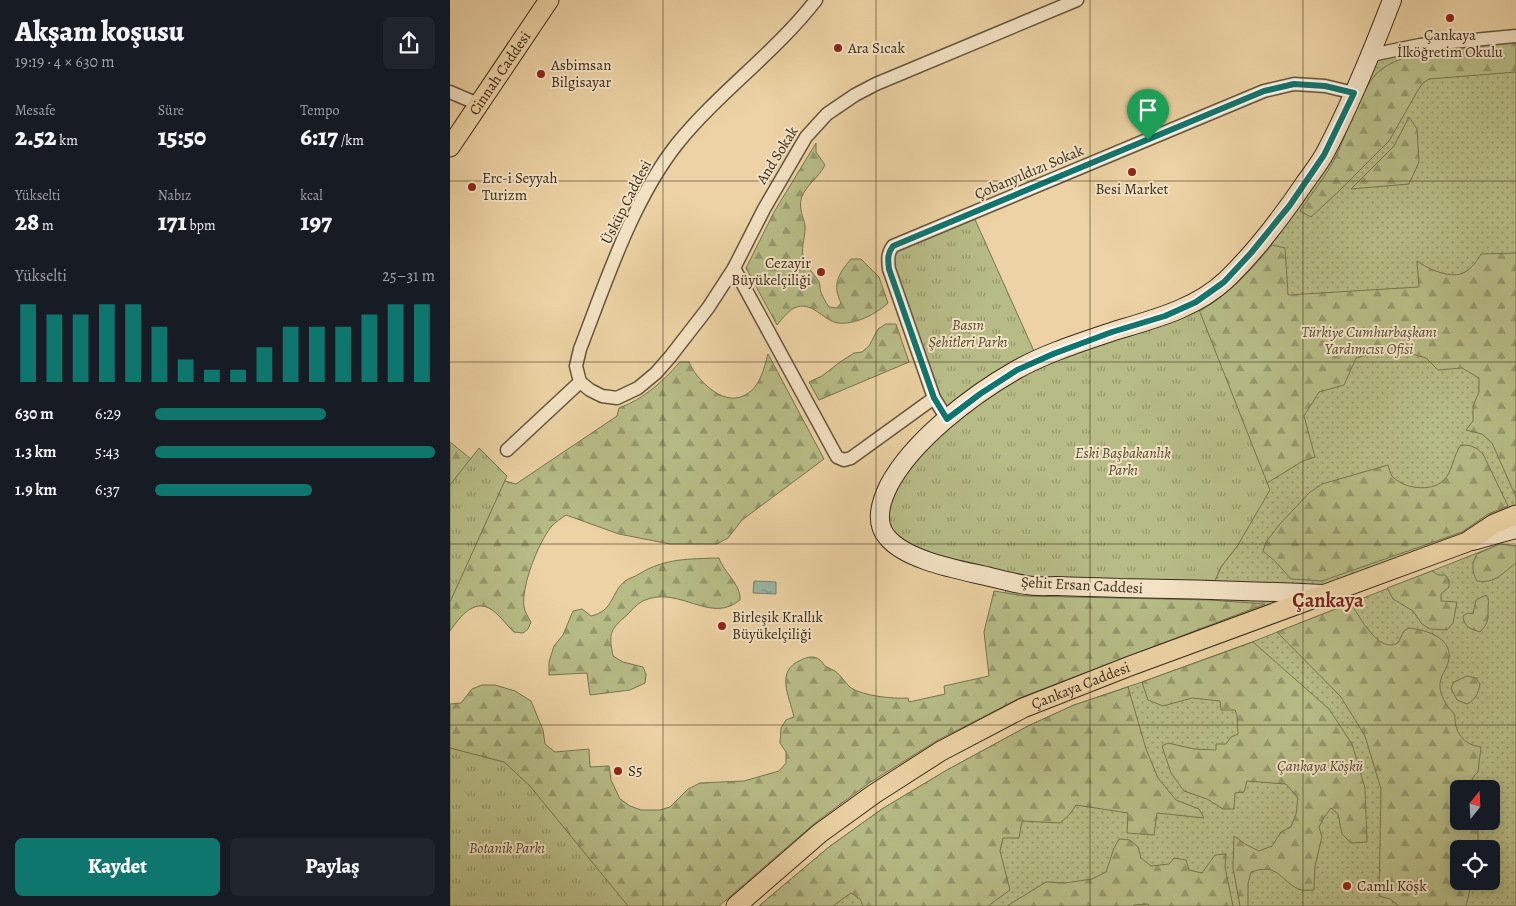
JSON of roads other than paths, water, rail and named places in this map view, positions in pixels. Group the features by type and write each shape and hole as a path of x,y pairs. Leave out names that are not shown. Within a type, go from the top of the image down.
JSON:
{"main road":[{"name":"Cinnah Caddesi","path":"450,147 549,0"},
{"name":"Şehit Ersan Caddesi","path":"1323,594 1027,585 943,566 921,558 893,544 884,535 880,512 882,500 902,464 919,444 947,419 980,394 1017,370 1053,354 1103,335 1165,316 1196,302 1224,282 1251,253 1290,205 1324,155 1371,55 1392,0"},
{"name":"Çankaya Caddesi","path":"1467,542 1494,524 1516,515"},
{"name":"Çankaya Caddesi","path":"736,906 820,833 874,794 941,751 1023,708 1323,594 1467,542 1516,529"}],"street":[{"name":"Üsküp Caddesi","path":"580,382 576,366 580,349 624,238 656,172 677,144 700,119 786,36 816,0"},
{"name":"And Sokak","path":"580,382 602,396 617,398 638,388 656,373 708,308 734,268 764,208 806,137 827,114 855,95 876,84 1078,0"},
{"path":"1371,55 1420,45 1516,36"},
{"name":"Çobanyıldızı Sokak","path":"947,419 934,398 889,269 888,256 893,246 1264,91 1294,84 1325,86 1354,93"},
{"path":"450,92 478,104"},
{"path":"734,268 837,456 844,460 851,458 934,398"},
{"path":"507,450 580,382"}],"water":[{"path":"754,581 776,582 776,594 753,593"}],"place":[{"name":"Çankaya İlköğretim Okulu","path":"1450,18"},
{"name":"Ara Sıcak","path":"838,48"},
{"name":"Asbimsan Bilgisayar","path":"541,74"},
{"name":"Besi Market","path":"1132,172"},
{"name":"Erc-i Seyyah Turizm","path":"472,187"},
{"name":"Cezayir Büyükelçiliği","path":"821,272"},
{"name":"Birleşik Krallık Büyükelçiliği","path":"722,626"},
{"name":"S5","path":"618,771"},
{"name":"Camlı Köşk","path":"1347,886"}],"district":[{"name":"Çankaya","path":"1328,600"}],"park label":[{"name":"Basın Şehitleri Parkı","path":"968,334"},
{"name":"Türkiye Cumhurbaşkanı Yardımcısı Ofisi","path":"1369,340"},
{"name":"Eski Başbakanlık Parkı","path":"1123,462"},
{"name":"Çankaya Köşkü","path":"1320,766"},
{"name":"Botanik Parkı","path":"507,848"}]}
